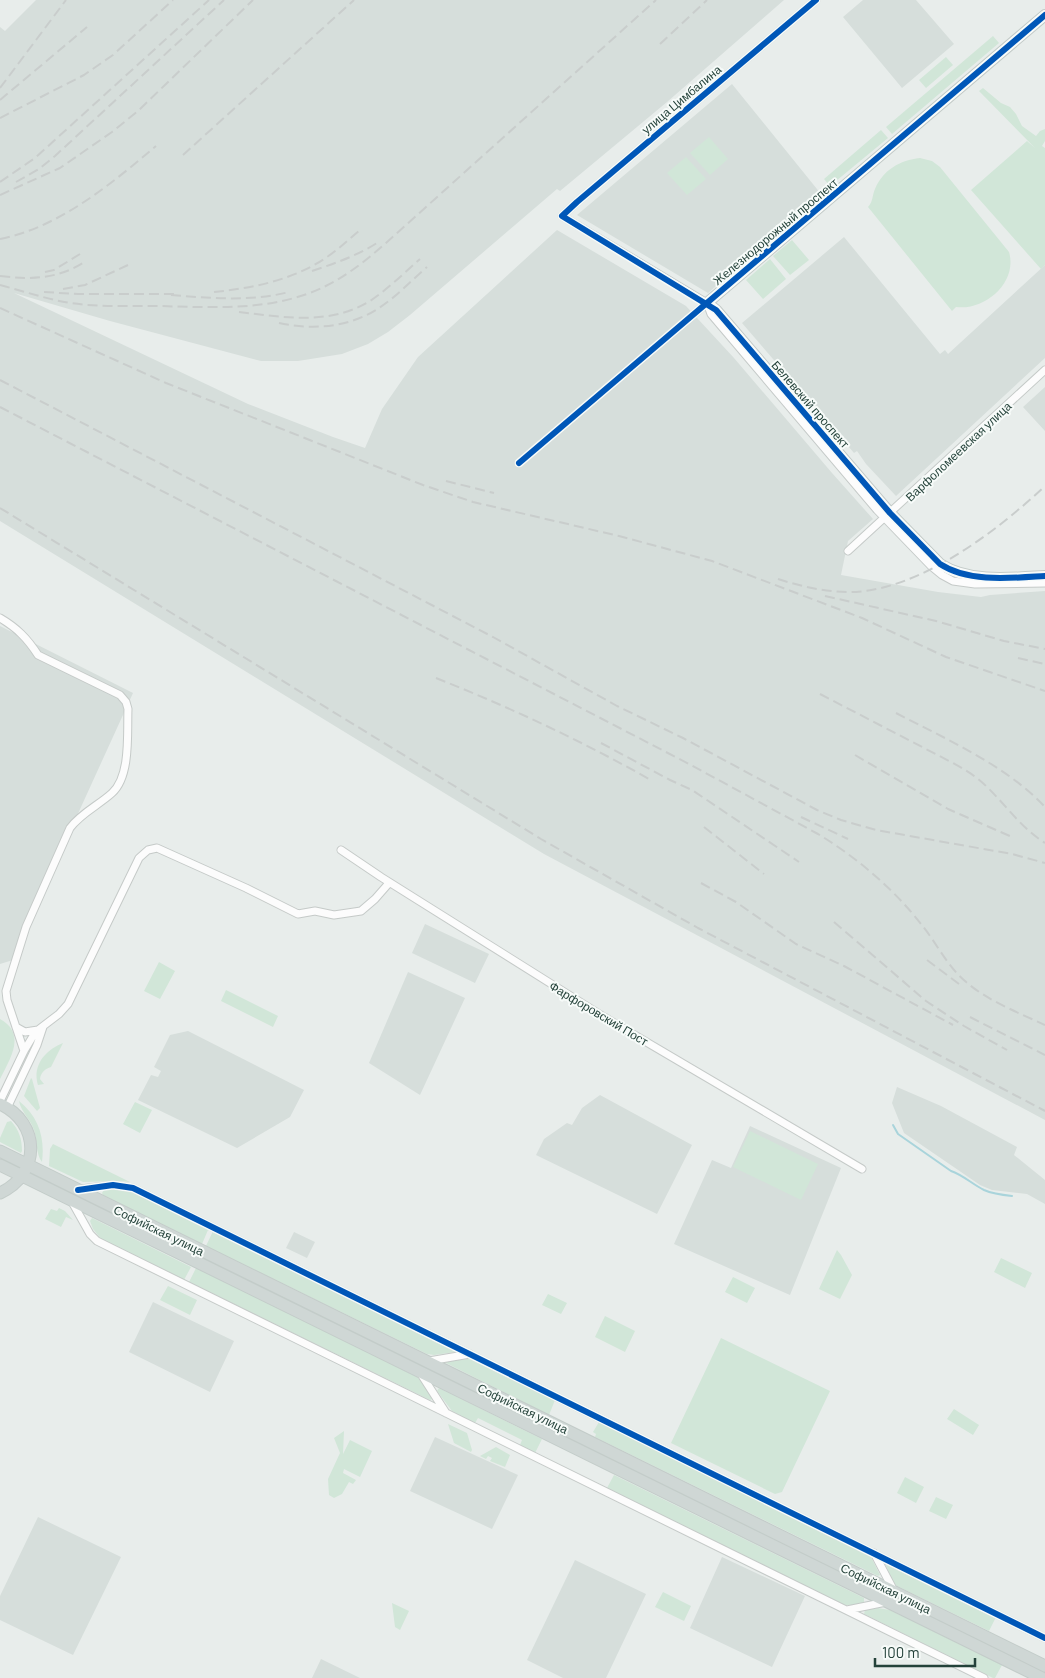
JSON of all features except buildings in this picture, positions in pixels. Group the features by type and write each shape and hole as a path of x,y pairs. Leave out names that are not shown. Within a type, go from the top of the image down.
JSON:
{"main road":[{"path":"0,1193 13,1186 26,1171 30,1144 26,1130 18,1117 2,1104"},
{"name":"Софийская улица","path":"0,1151 26,1171 71,1200 366,1338 426,1361 1045,1666"},
{"name":"Софийская улица","path":"0,1165 26,1171 78,1190 366,1338 419,1371 1042,1678"},
{"path":"948,1632 953,1621"}],"street":[{"name":"улица Цимбалина","path":"562,216 816,0"},
{"name":"Железнодорожный проспект","path":"519,463 1045,15"},
{"name":"Белевский проспект","path":"562,216 716,310 887,516 931,566 948,579 974,584 1045,583"},
{"name":"Варфоломеевская улица","path":"848,551 1045,370"},
{"name":"Белевский проспект","path":"887,516 947,569 966,575 989,577 1045,576"},
{"path":"0,618 14,626 38,655 120,695 126,702 128,709 125,766 122,779 112,793 78,818 70,828 26,927 6,991 7,1000 24,1051"},
{"path":"2,1104 24,1051 41,1028 60,1014 68,1004 139,858 148,850 157,848 246,888 298,914 315,911 334,915 361,911 390,883"},
{"name":"Фарфоровский Пост","path":"340,850 605,1018 862,1168"},
{"path":"16,1027 25,1032 41,1028"},
{"path":"2,1104 37,1045 41,1028"},
{"path":"78,1190 113,1186 133,1188 1045,1638"},
{"path":"71,1200 90,1234 97,1241 984,1678"},
{"path":"426,1361 470,1354"},
{"path":"419,1371 446,1413"},
{"path":"874,1553 894,1592"},
{"path":"847,1610 886,1602"}],"shaded area":[{"path":"36,0 784,0 667,102 560,191 557,189 410,315 368,344 342,354 298,361 261,361 110,321 14,293 248,404 365,448 382,409 418,357 557,230 686,306 734,358 873,519 848,541 841,575 938,592 981,597 1045,591 1045,1120 544,854 0,521 0,27 5,31"},
{"path":"863,0 916,0 954,44 902,88 843,17"},
{"path":"732,84 821,194 708,293 577,215"},
{"path":"844,237 940,354 945,350 948,354 1045,265 1045,358 896,496 866,464 857,451 854,453 742,323"},
{"path":"1045,387 1045,431 1023,407"},
{"path":"0,626 133,693 76,818 67,827 40,887 13,960 0,964"},
{"path":"425,924 489,954 475,983 412,953"},
{"path":"408,972 465,998 420,1095 369,1063"},
{"path":"188,1031 304,1090 290,1117 237,1148 138,1100 151,1075 158,1077 161,1071 154,1067 170,1035"},
{"path":"897,1087 941,1106 1017,1147 1014,1155 1045,1180 1045,1204 1027,1194 992,1190 980,1185 904,1133 892,1103"},
{"path":"600,1095 692,1145 657,1214 536,1155 544,1139 567,1123 572,1125 582,1108"},
{"path":"750,1126 841,1168 790,1295 674,1244 712,1160 731,1168"},
{"path":"294,1232 315,1242 307,1258 286,1248"},
{"path":"153,1302 234,1341 210,1392 129,1352"},
{"path":"435,1437 518,1475 492,1529 410,1491"},
{"path":"38,1517 121,1557 73,1655 0,1620 0,1596"},
{"path":"722,1557 805,1596 772,1667 690,1628"},
{"path":"575,1560 646,1594 606,1678 563,1678 527,1660"},
{"path":"321,1659 360,1678 312,1678"}],"green space":[{"path":"993,36 999,43 892,134 886,127"},
{"path":"946,57 953,65 926,88 919,80"},
{"path":"983,88 1001,103 1010,107 1022,126 1036,136 1045,129 1045,141 1042,146 1045,148 1045,265 1041,269 971,190 1027,141 1035,148 979,91"},
{"path":"881,130 888,138 830,186 824,179"},
{"path":"709,137 728,159 710,175 690,153"},
{"path":"686,157 706,179 687,195 667,173"},
{"path":"920,158 932,161 940,167 1009,252 1009,274 1004,284 988,299 978,304 956,307 952,311 868,207 878,182 887,171 906,161"},
{"path":"792,240 809,260 790,275 773,256"},
{"path":"770,259 786,279 763,299 746,280"},
{"path":"159,962 175,971 160,999 144,991"},
{"path":"226,990 278,1016 273,1027 221,1001"},
{"path":"0,1019 8,1025 15,1039 12,1055 0,1079"},
{"path":"63,1043 51,1067 41,1074 40,1079 44,1084 38,1085 37,1071 39,1065 46,1054"},
{"path":"31,1078 40,1108 37,1111 24,1096"},
{"path":"19,1101 26,1107 39,1128 43,1153 42,1162 38,1155 34,1130"},
{"path":"135,1102 152,1110 140,1133 123,1124"},
{"path":"11,1121 19,1135 22,1147 21,1153 0,1142 7,1122"},
{"path":"750,1131 818,1164 801,1200 733,1167"},
{"path":"53,1144 130,1182 83,1182 49,1166 50,1149"},
{"path":"119,1189 132,1192 208,1230 202,1244 102,1193 104,1190"},
{"path":"59,1208 65,1211 73,1220 66,1217 61,1227 45,1219 51,1209 57,1211"},
{"path":"92,1218 191,1267 184,1280 102,1240 93,1229 90,1221"},
{"path":"213,1231 455,1352 427,1354 206,1246"},
{"path":"837,1250 852,1275 840,1299 819,1289"},
{"path":"1001,1258 1032,1273 1025,1288 994,1272"},
{"path":"196,1268 417,1377 423,1383 432,1399 430,1400 189,1282"},
{"path":"733,1277 755,1288 747,1303 725,1292"},
{"path":"168,1286 197,1300 190,1315 160,1300"},
{"path":"548,1294 567,1303 561,1314 542,1305"},
{"path":"605,1316 635,1331 625,1352 595,1337"},
{"path":"721,1338 830,1391 782,1492 775,1494 671,1443"},
{"path":"474,1360 555,1400 549,1415 444,1362"},
{"path":"439,1388 542,1439 535,1453 520,1445 522,1440 478,1418 475,1423 452,1411 437,1391"},
{"path":"954,1409 979,1425 973,1435 947,1419"},
{"path":"599,1422 868,1554 880,1575 878,1576 595,1437 596,1434 593,1432"},
{"path":"448,1424 467,1433 471,1452 454,1443"},
{"path":"344,1431 343,1454 350,1440 372,1451 360,1477 344,1469 343,1473 356,1480 353,1484 349,1482 342,1494 334,1498 329,1495 328,1479 340,1453 334,1438"},
{"path":"496,1447 510,1455 505,1467 490,1461 492,1458 488,1456 486,1459 480,1456"},
{"path":"614,1475 864,1598 864,1602 853,1605 842,1604 607,1488"},
{"path":"905,1477 924,1487 916,1503 897,1493"},
{"path":"936,1497 953,1505 946,1519 929,1511"},
{"path":"885,1564 996,1617 989,1631 897,1586"},
{"path":"663,1592 691,1606 684,1621 655,1607"},
{"path":"392,1603 409,1611 400,1630 395,1627"},
{"path":"878,1608 890,1610 1002,1665 995,1678 993,1678 864,1614 865,1610"}],"waterway":[{"path":"893,1125 898,1134 951,1171 984,1190 1012,1196"}],"railway":[{"path":"0,88 66,0"},
{"path":"0,118 84,75 113,55 173,0"},
{"path":"0,182 35,158 209,0"},
{"path":"16,182 39,169 55,156 224,0"},
{"path":"0,195 60,168 112,132 138,111 253,0"},
{"path":"183,155 354,0"},
{"path":"0,285 70,303 113,306 252,306 289,299 318,290 349,272 377,251 656,0"},
{"path":"660,44 707,0"},
{"path":"0,100 87,27"},
{"path":"0,239 43,225 64,214 103,189 156,146"},
{"path":"214,292 273,282 301,272 331,254 360,230"},
{"path":"312,271 356,255 380,241"},
{"path":"45,272 54,270 80,254"},
{"path":"239,312 306,318 338,314 370,301 420,259"},
{"path":"0,276 45,277 66,272 86,261"},
{"path":"63,289 85,285 128,265"},
{"path":"279,323 321,327 348,322 374,311 391,299 427,267"},
{"path":"44,292 177,294"},
{"path":"171,295 245,298 289,292"},
{"path":"0,308 166,383 423,485 473,502 619,536 712,561 862,618 946,657 1045,691"},
{"path":"0,380 493,637 617,706 683,738 817,810 841,820 876,830 1012,854 1045,863"},
{"path":"0,407 691,765 818,834 860,863 886,886 910,911 947,961 973,988 1014,1011 1045,1025"},
{"path":"446,481 494,493"},
{"path":"778,579 797,585 836,592 856,592 882,588 907,580 933,568 982,538 1005,521 1045,486"},
{"path":"0,508 541,839 698,928 1045,1111"},
{"path":"825,596 936,621 1004,641 1045,649"},
{"path":"1018,658 1045,664"},
{"path":"436,678 544,725 649,779"},
{"path":"820,694 970,773 986,786 1028,830 1045,843"},
{"path":"896,713 975,754 1013,779 1045,807"},
{"path":"601,743 692,790 799,862"},
{"path":"855,755 948,809 1012,837"},
{"path":"801,817 848,839"},
{"path":"704,827 764,874"},
{"path":"701,883 736,902 796,944 844,966 953,1025"},
{"path":"834,922 926,1001 964,1026 1007,1050"},
{"path":"927,960 963,987"},
{"path":"970,1017 1045,1055"}],"cycle path":[{"path":"816,0 562,216 716,310 890,513 940,564 951,570 977,577 1045,576"},
{"path":"519,463 1045,15"},
{"path":"78,1190 113,1185 133,1188 1045,1638"}]}
